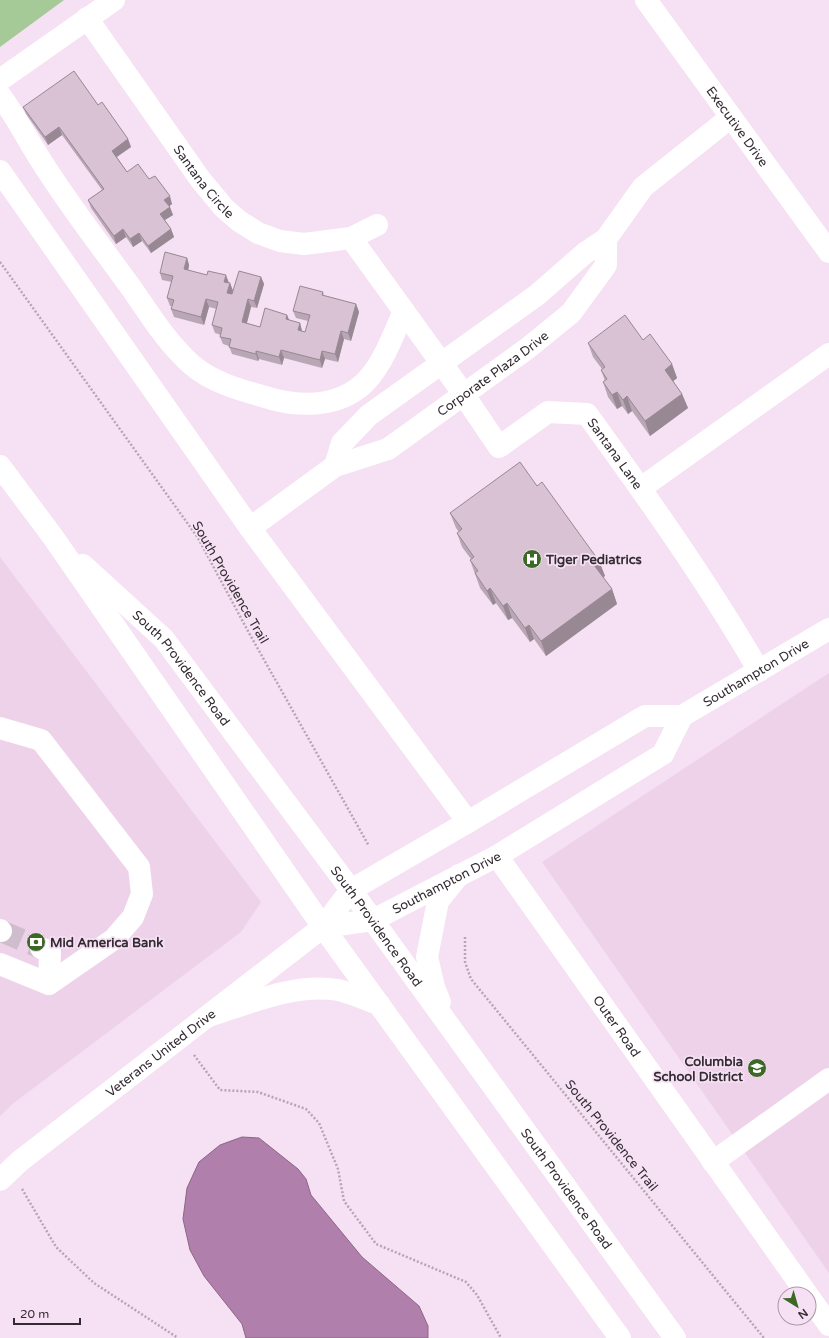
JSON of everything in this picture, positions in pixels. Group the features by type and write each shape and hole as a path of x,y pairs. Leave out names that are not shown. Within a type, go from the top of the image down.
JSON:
{"street":[{"path":"0,80 114,0"},
{"name":"Executive Drive","path":"646,0 829,252"},
{"name":"Santana Circle","path":"87,18 200,179 224,208 239,221 258,232 280,241 304,244 350,238 377,225"},
{"path":"0,95 14,113 39,159 162,332 192,365 216,380 284,402 317,404 337,400 356,390 369,378 380,360 404,311"},
{"path":"335,466 342,443 369,415 537,295 585,253 606,239 643,187 731,117"},
{"path":"0,171 250,528 468,822"},
{"name":"Santana Lane","path":"350,238 442,363 500,447 548,412 587,414 641,488 730,621 759,671"},
{"name":"Corporate Plaza Drive","path":"250,528 335,466 388,449 528,348 571,313 606,265 606,239"},
{"path":"641,488 829,354"},
{"name":"South Providence Road","path":"0,466 53,537 324,927 620,1338"},
{"name":"South Providence Road","path":"53,537 164,639 373,920 674,1338"},
{"name":"Southampton Drive","path":"324,927 373,920 497,856 663,754 682,716 829,629"},
{"path":"324,927 351,890 645,716 682,716"},
{"path":"0,728 41,740 139,867 142,894 133,917 114,939 49,984"},
{"name":"Outer Road","path":"497,856 801,1286"},
{"path":"453,1031 434,987 427,957 438,901 459,875"},
{"name":"Veterans United Drive","path":"5,1175 20,1161 132,1073 181,1038 324,927"},
{"path":"41,948 50,952 49,984"},
{"path":"0,964 49,984"},
{"path":"209,1016 289,991 318,988 340,990 379,1004"},
{"path":"713,1162 829,1079"},
{"path":"817,1308 829,1325"}],"path":[{"name":"South Providence Trail","path":"0,262 198,538 249,634 370,846"},
{"name":"South Providence Trail","path":"465,937 465,962 471,979 764,1338"},
{"path":"181,1038 220,1090 258,1092 306,1109 319,1123 338,1168 344,1201 376,1244 466,1282 477,1296 501,1338"},
{"path":"5,1175 56,1247 94,1283 178,1338"}],"shaded area":[{"path":"0,557 261,902 241,932 15,1102 0,1116"},
{"name":"Columbia School District","path":"829,673 829,1273 542,862"},
{"path":"242,1137 259,1138 298,1169 306,1179 311,1195 362,1257 419,1306 428,1326 428,1338 246,1338 242,1324 204,1276 190,1250 183,1219 187,1188 199,1162 220,1145"}],"green space":[{"path":"0,0 64,0 0,47"}],"building":[{"path":"74,71 98,105 102,102 128,139 112,151 127,172 138,164 149,179 155,176 170,196 164,200 170,207 160,214 171,229 148,246 139,233 130,239 123,229 114,236 88,200 104,189 59,127 45,137 23,107"},
{"path":"165,252 187,258 184,269 207,275 208,271 226,275 224,282 230,283 227,293 232,294 239,271 261,277 254,301 248,299 242,322 260,327 265,308 287,315 286,319 300,323 298,330 305,332 310,315 293,311 300,286 323,292 322,295 356,304 348,333 341,331 335,354 322,351 320,360 281,350 279,357 256,351 256,354 229,347 231,339 220,337 222,328 212,325 218,302 206,299 201,317 171,309 174,300 167,298 173,276 160,273"},
{"path":"625,315 643,340 650,334 672,364 665,370 682,394 645,421 627,396 623,400 617,392 612,395 603,382 607,379 601,370 605,367 588,343"},
{"name":"Tiger Pediatrics","path":"520,462 537,486 542,482 599,561 594,565 612,589 541,641 529,625 525,628 507,603 503,606 490,588 487,591 475,573 478,571 470,560 474,557 457,533 462,529 450,513"}],"tunnel":[{"path":"1,931 41,948"}],"place":[{"name":"Tiger Pediatrics","path":"532,559"},
{"name":"Mid America Bank","path":"36,942"},
{"name":"Columbia School District","path":"757,1068"}]}
